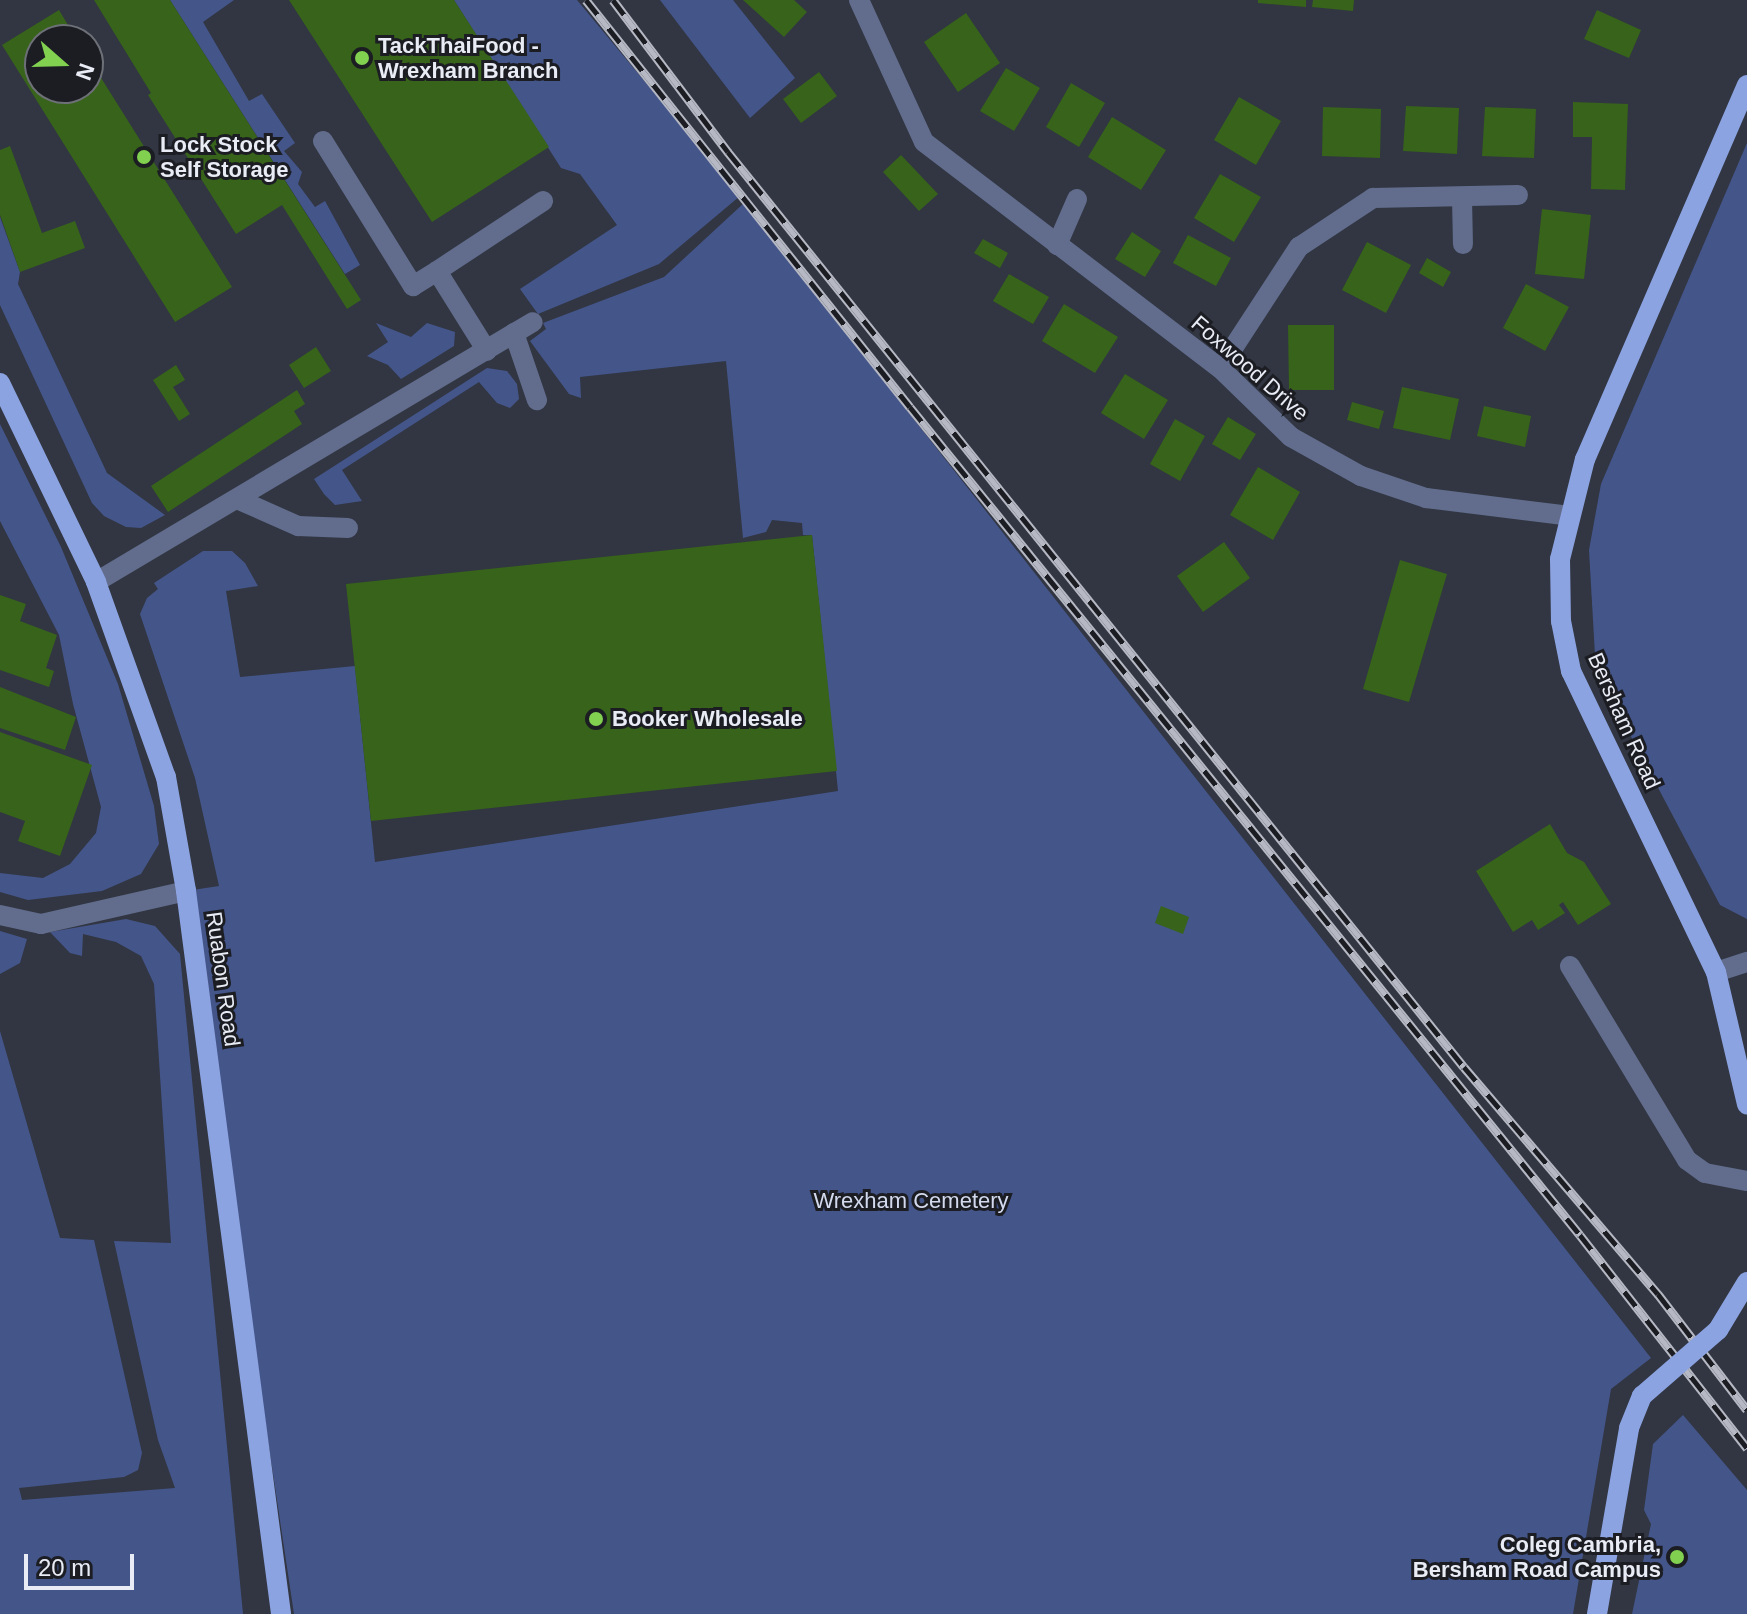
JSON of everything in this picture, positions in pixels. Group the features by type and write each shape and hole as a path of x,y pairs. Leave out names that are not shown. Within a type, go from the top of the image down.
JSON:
{"main road":[{"name":"Bersham Road","path":"1747,85 1585,459 1560,559 1561,621 1571,671 1716,972 1747,1104"},
{"name":"Ruabon Road","path":"0,383 96,582 166,777 186,891 281,1614"},
{"path":"1597,1614 1629,1428 1642,1396 1718,1330 1747,1282"}],"street":[{"name":"Foxwood Drive","path":"859,0 924,142 1220,368 1291,437 1361,476 1426,498 1570,516"},
{"path":"323,141 413,286 543,201"},
{"path":"1220,368 1299,247 1373,198 1518,195"},
{"path":"1462,198 1463,244"},
{"path":"1057,245 1077,199"},
{"path":"437,271 487,351"},
{"path":"96,582 533,322"},
{"path":"514,333 537,400"},
{"path":"237,499 298,526 348,528"},
{"path":"0,915 41,924 186,891"},
{"path":"1716,972 1747,962"},
{"path":"1570,966 1687,1160 1705,1173 1747,1181"}],"green space":[{"path":"170,0 234,0 203,22 249,101 262,94 295,143 284,151 302,172 298,184 315,207 325,201 360,265 345,274"},
{"path":"454,0 577,0 740,196 659,264 538,314 520,289 617,225 580,174 561,168"},
{"path":"660,0 733,0 795,78 750,118"},
{"path":"1747,143 1747,919 1720,905 1627,729 1595,655 1589,550 1601,484"},
{"name":"Wrexham Cemetery","path":"744,203 1651,1358 1611,1389 1573,1614 294,1614 186,891 219,886 195,778 140,614 147,598 158,589 154,583 203,551 232,551 245,563 258,586 226,591 240,677 355,666 375,862 838,791 812,535 803,535 802,523 772,520 766,532 743,538 726,361 580,377 581,398 569,394 530,341 546,329 543,323 664,277"},
{"path":"0,217 20,272 18,284 107,473 165,515 141,528 126,527 104,516 92,503 0,305"},
{"path":"376,323 411,337 427,323 455,332 454,346 401,379 388,365 367,356 388,342"},
{"path":"487,368 507,371 517,384 519,399 510,408 497,403 479,382 342,470 362,501 335,505 324,494 314,479"},
{"path":"0,424 61,547 118,684 154,806 159,844 141,874 102,891 28,900 0,892 0,873 43,878 70,864 96,833 101,807 73,704 59,635 0,521"},
{"path":"126,919 155,926 180,954 243,1614 0,1614 0,1031 60,1238 94,1240 142,1453 138,1470 124,1477 19,1488 22,1500 175,1488 158,1440 114,1241 171,1243 154,984 141,956 116,942 83,934 82,956 70,953 50,932"},
{"path":"0,931 27,939 20,963 0,974"},
{"path":"1683,1415 1747,1490 1747,1614 1632,1614 1651,1524 1644,1510 1653,1444"}],"building":[{"path":"94,0 170,0 361,300 347,309 282,205 236,234 148,95 151,93"},
{"path":"289,0 454,0 549,147 432,222"},
{"path":"743,0 794,0 807,12 784,37"},
{"path":"1258,0 1306,0 1306,7 1258,3"},
{"path":"1313,0 1354,0 1353,11 1312,7"},
{"path":"59,10 67,24 36,24"},
{"path":"1597,10 1641,30 1629,58 1584,39"},
{"path":"966,13 1000,63 958,92 924,42"},
{"path":"24,31 24,80 2,45"},
{"path":"1006,68 1040,88 1014,131 980,111"},
{"path":"819,72 837,96 801,123 783,99"},
{"path":"104,83 232,287 175,322 39,104 104,104"},
{"path":"1071,83 1105,103 1079,147 1046,127"},
{"path":"1239,97 1281,121 1256,165 1214,140"},
{"path":"1573,102 1628,104 1625,190 1591,189 1592,137 1573,137"},
{"path":"1406,106 1459,108 1457,154 1403,151"},
{"path":"1323,107 1381,109 1380,158 1322,156"},
{"path":"1485,107 1536,109 1534,158 1482,156"},
{"path":"1112,117 1166,150 1141,190 1088,157"},
{"path":"10,146 42,233 75,221 85,248 20,272 0,215 0,150"},
{"path":"901,155 938,194 919,211 883,172"},
{"path":"1220,174 1261,197 1234,242 1194,218"},
{"path":"1542,209 1591,215 1584,279 1535,274"},
{"path":"1132,232 1161,251 1145,277 1115,259"},
{"path":"1188,235 1231,258 1216,286 1173,263"},
{"path":"983,239 1008,253 1000,268 974,253"},
{"path":"1367,242 1411,265 1386,313 1342,290"},
{"path":"1427,258 1451,272 1443,287 1419,273"},
{"path":"1009,274 1049,297 1033,324 993,301"},
{"path":"1526,284 1569,307 1545,351 1503,328"},
{"path":"1064,304 1118,337 1095,373 1042,341"},
{"path":"1288,325 1334,325 1334,390 1289,390"},
{"path":"316,347 331,371 304,388 289,365"},
{"path":"176,365 185,380 173,387 190,414 179,421 153,380"},
{"path":"1125,374 1168,400 1144,439 1101,413"},
{"path":"1402,387 1459,399 1450,440 1393,428"},
{"path":"297,390 305,404 294,411 302,424 168,512 151,486"},
{"path":"1352,402 1384,411 1379,429 1347,420"},
{"path":"1484,406 1531,416 1525,447 1477,436"},
{"path":"1228,417 1256,434 1240,460 1212,444"},
{"path":"1175,419 1205,436 1180,481 1150,464"},
{"path":"1258,467 1300,492 1273,540 1230,515"},
{"name":"Booker Wholesale","path":"812,535 837,771 371,821 346,584"},
{"path":"1224,542 1250,578 1203,612 1177,576"},
{"path":"1400,560 1447,574 1409,702 1363,689"},
{"path":"0,595 26,604 20,621 57,635 46,668 54,671 49,687 0,670"},
{"path":"0,687 76,717 65,750 0,728"},
{"path":"0,732 92,765 60,856 18,841 25,821 0,812"},
{"path":"1550,824 1567,853 1584,862 1611,904 1578,925 1563,902 1559,905 1565,913 1538,930 1532,920 1513,932 1476,871"},
{"path":"1161,906 1189,917 1183,934 1155,923"}],"railway":[{"path":"586,0 910,407 1580,1235 1747,1448"},
{"path":"613,0 728,152 1464,1067 1658,1294 1747,1410"}],"place":[{"name":"TackThaiFood - Wrexham Branch","path":"362,58"},
{"name":"Lock Stock Self Storage","path":"144,157"},
{"name":"Booker Wholesale","path":"596,719"},
{"name":"Coleg Cambria, Bersham Road Campus","path":"1677,1557"}]}
